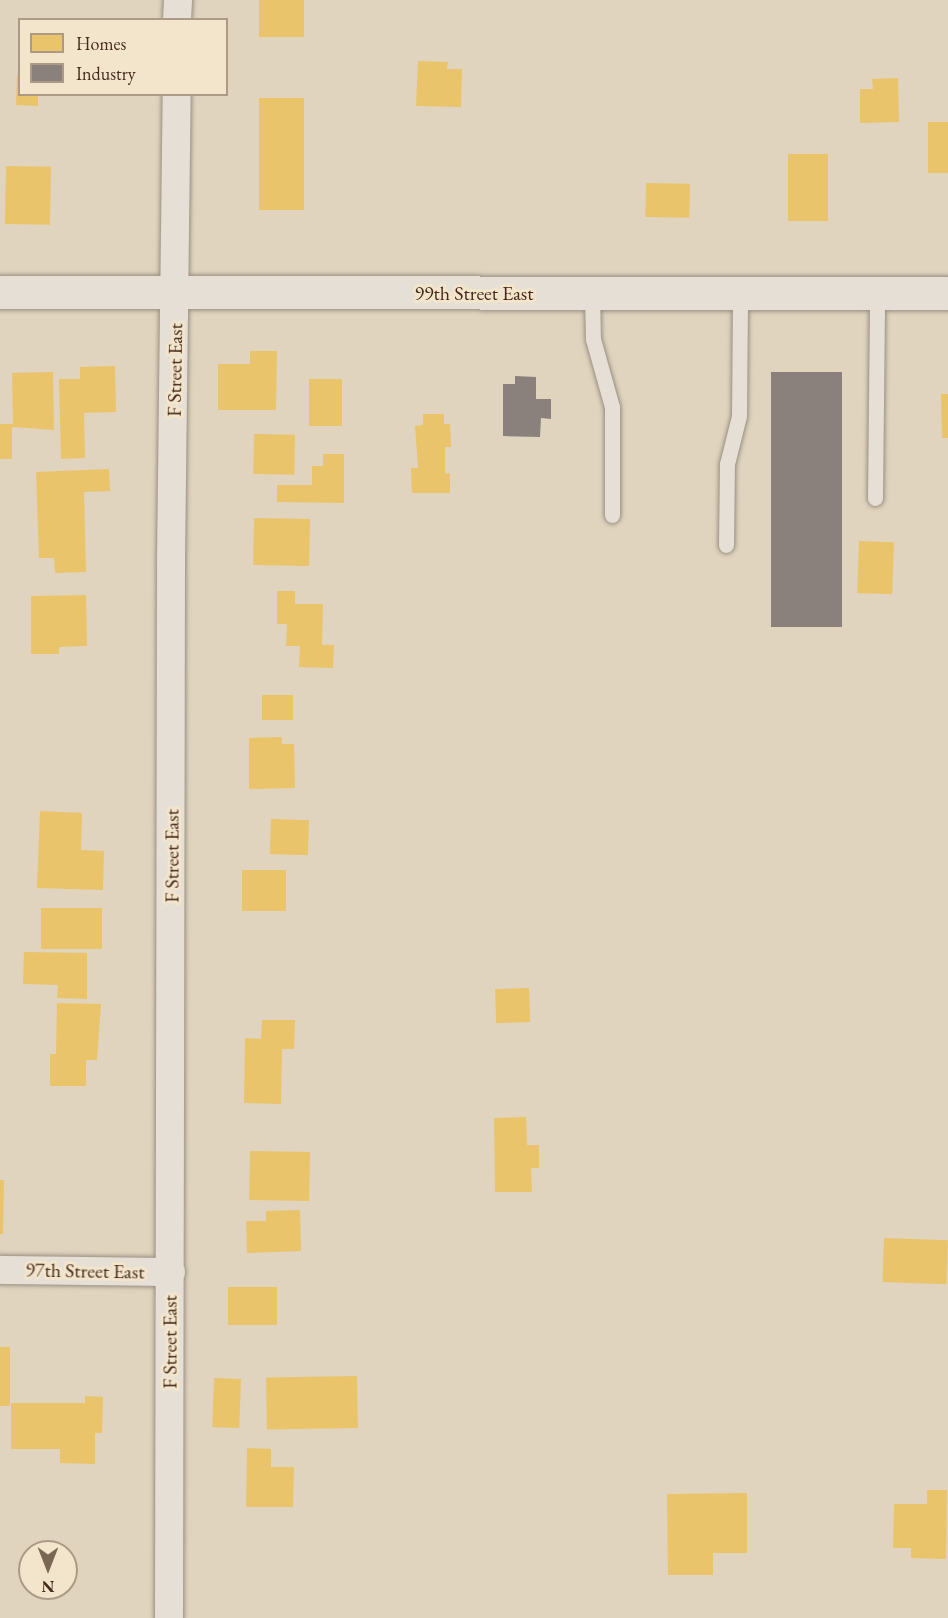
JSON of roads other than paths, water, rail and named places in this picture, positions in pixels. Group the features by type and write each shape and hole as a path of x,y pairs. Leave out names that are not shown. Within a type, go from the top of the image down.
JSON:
{"street":[{"path":"177,0 177,18"},
{"name":"F Street East","path":"169,1618 171,559 177,292 177,96"},
{"name":"99th Street East","path":"0,292 948,293"},
{"name":"97th Street East","path":"0,1270 171,1272"}],"lane":[{"path":"592,293 593,339 612,407 612,514"},
{"path":"726,545 727,464 739,416 740,293"},
{"path":"875,498 877,293"}]}
